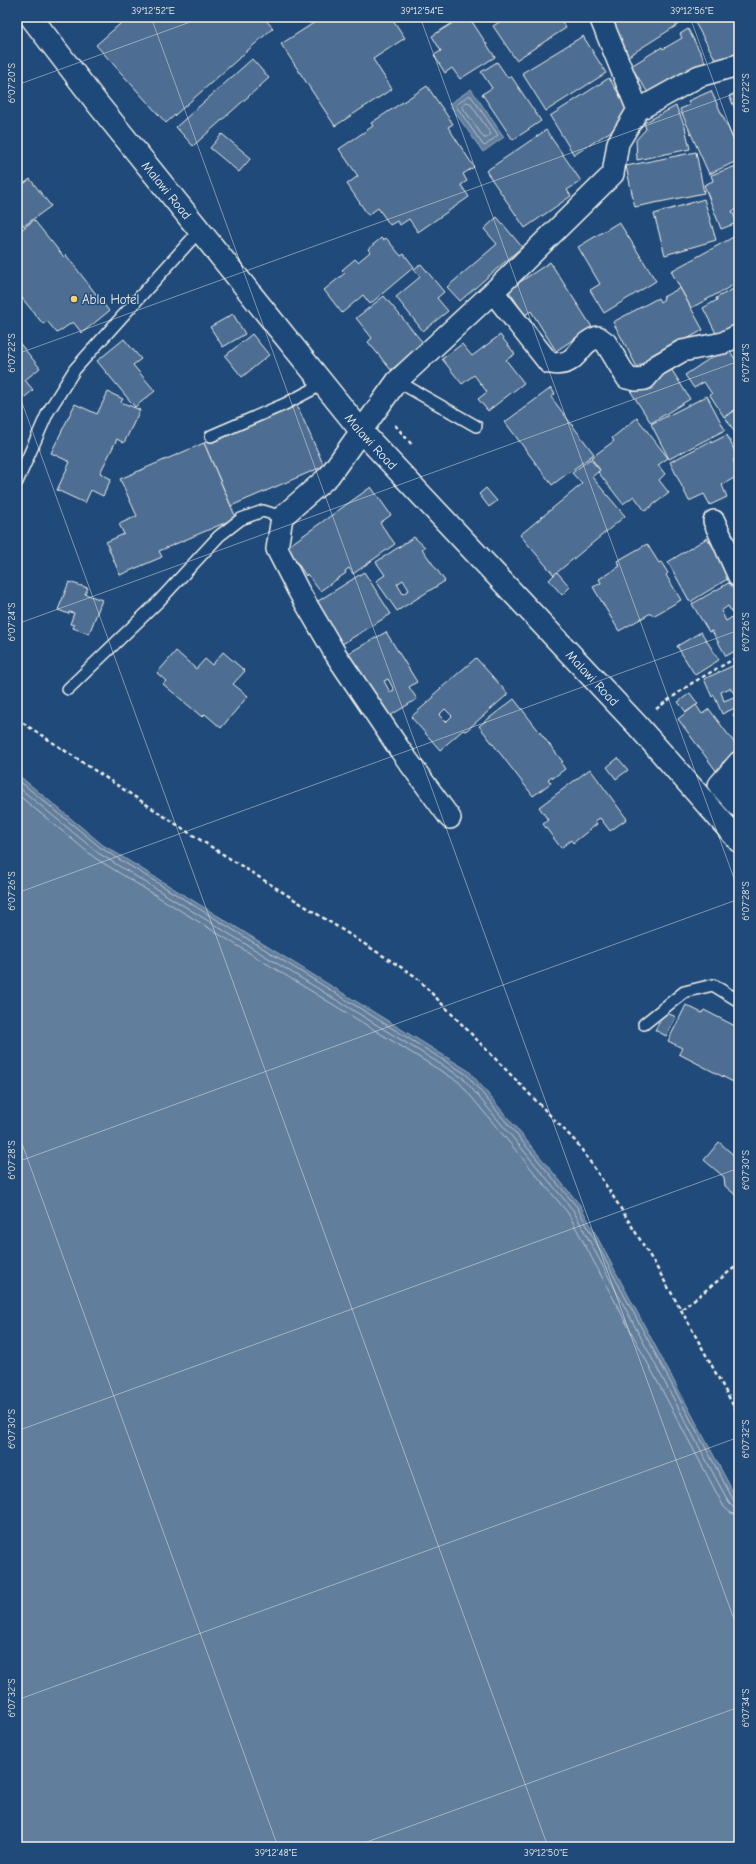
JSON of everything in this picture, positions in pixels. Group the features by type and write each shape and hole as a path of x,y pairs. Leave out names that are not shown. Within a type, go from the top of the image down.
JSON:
{"main road":[{"name":"Malawi Road","path":"31,17 97,103 362,432 637,725 739,841"}],"street":[{"path":"600,17 638,110"},
{"path":"450,818 400,750 336,655 298,590 277,548 282,517 329,476 362,432 378,405 396,381 494,292 613,174 618,143 638,110 698,76 738,65"},
{"path":"494,292 549,363 560,365 571,361 590,340 598,337 606,343 627,378 636,380 645,379 656,366 682,351 723,343 739,335"},
{"path":"714,521 739,577"},
{"path":"739,762 719,785 739,807"}],"lane":[{"path":"17,482 48,412 75,369 200,230"},
{"path":"396,381 476,426"},
{"path":"211,436 285,404 323,384"},
{"path":"68,688 159,601 219,536 241,519 263,512 282,517"},
{"path":"644,1024 684,992 713,985 739,1001"}],"path":[{"path":"654,711 692,683 739,656"},
{"path":"17,719 191,834 415,976 577,1143 595,1168 682,1309 739,1416"},
{"path":"682,1309 739,1264"}],"water":[{"path":"471,89 504,137 483,152 449,104"},
{"path":"17,774 103,845 469,1071 580,1205 739,1503 739,1847 17,1847"}],"building":[{"path":"128,17 263,17 273,28 166,123 96,45"},
{"path":"323,17 344,17 346,20 352,17 391,17 405,38 373,59 392,89 335,126 281,44"},
{"path":"462,17 469,17 495,57 460,79 452,68 445,73 434,55 441,51 432,36"},
{"path":"507,17 559,17 566,28 516,60 493,26"},
{"path":"608,17 690,17 627,57"},
{"path":"692,17 739,17 739,55 719,66"},
{"path":"688,29 708,67 653,101 631,66 662,47 663,49 682,38 680,34"},
{"path":"583,36 606,73 546,111 522,73"},
{"path":"252,59 269,78 193,146 176,127"},
{"path":"497,62 508,78 511,76 541,121 513,140 482,94 492,88 481,72"},
{"path":"609,78 633,117 574,155 550,116"},
{"path":"427,86 453,124 448,127 474,167 463,174 467,181 461,185 469,197 418,232 409,219 400,225 397,221 390,225 378,208 368,215 347,184 358,176 339,149 373,126 371,123"},
{"path":"711,91 739,151 739,160 709,174 680,109 690,105 688,101"},
{"path":"739,91 739,117 729,96"},
{"path":"676,106 685,127 690,149 637,160 636,140 646,129 644,123"},
{"path":"546,130 581,181 567,190 571,196 525,228 486,171"},
{"path":"222,134 251,158 239,172 210,148"},
{"path":"696,152 704,193 635,207 626,166"},
{"path":"739,165 739,209 732,211 737,223 721,229 704,185 713,181 711,175"},
{"path":"30,179 51,206 24,226 17,217 17,189"},
{"path":"704,199 716,240 665,255 654,214"},
{"path":"497,217 522,247 460,301 447,287 497,244 484,229"},
{"path":"34,220 64,257 66,255 109,311 82,333 73,322 57,333 47,321 43,324 17,292 17,254 19,253 17,251 17,233"},
{"path":"619,222 656,281 604,313 590,290 600,284 578,247"},
{"path":"739,234 739,282 691,308 671,271"},
{"path":"381,238 383,240 386,238 401,256 404,254 414,267 370,304 363,295 342,313 324,290 345,273 342,270 355,259 358,262 370,252 368,249"},
{"path":"550,262 592,327 556,351 531,311 525,315 508,290"},
{"path":"421,264 444,292 437,298 448,311 423,331 396,297 420,277 414,269"},
{"path":"739,286 739,326 718,337 703,308 717,300 716,298"},
{"path":"680,288 703,330 637,367 613,322 658,298 660,302 664,299 663,297"},
{"path":"384,296 424,344 391,370 368,342 372,338 356,318"},
{"path":"233,314 245,334 223,347 210,327"},
{"path":"252,334 269,355 242,377 225,356"},
{"path":"500,335 515,354 506,360 524,383 488,411 478,399 487,392 474,375 462,384 442,359 462,344 472,356"},
{"path":"124,339 141,359 133,365 155,391 135,407 97,361"},
{"path":"17,340 40,368 25,380 33,390 17,404"},
{"path":"727,347 739,365 739,407 724,417 710,395 712,394 704,382 694,388 685,375"},
{"path":"670,367 690,399 651,423 631,392"},
{"path":"551,388 555,394 551,397 594,454 552,485 505,422"},
{"path":"108,392 123,399 121,402 140,410 124,443 117,439 100,473 111,479 103,496 91,490 85,503 57,490 70,462 51,453 75,404 97,414"},
{"path":"707,396 725,430 669,459 651,424"},
{"path":"296,403 324,466 231,506 204,443"},
{"path":"739,408 739,439 725,417"},
{"path":"637,418 668,458 658,465 665,474 659,480 669,493 645,511 634,496 623,504 598,472 600,470 591,458 614,441 612,438"},
{"path":"727,435 738,458 733,460 739,475 722,485 727,497 710,505 704,494 689,501 670,462 711,441 711,443"},
{"path":"204,443 236,518 159,551 162,557 120,575 106,542 124,534 119,524 137,516 120,479"},
{"path":"590,459 600,470 592,477 625,516 554,575 520,535 582,484 572,473"},
{"path":"371,487 391,515 380,523 395,544 353,574 349,568 345,571 346,573 320,591 307,574 306,576 287,547"},
{"path":"486,488 497,501 489,507 479,494"},
{"path":"414,537 425,547 422,549 445,581 397,611 376,581 385,575 376,562","holes":["403,580 409,590 403,594 397,584"]},
{"path":"707,538 734,575 690,602 668,562"},
{"path":"647,544 659,563 661,562 668,573 666,575 681,600 653,616 651,613 619,631 593,587 601,583 599,579 620,566 617,561"},
{"path":"364,572 391,614 339,646 315,603"},
{"path":"557,572 570,587 562,595 549,580"},
{"path":"732,581 739,593 739,649 726,656 712,631 709,632 692,604","holes":["728,606 734,616 726,621 721,611"]},
{"path":"69,582 88,588 85,594 102,600 89,634 73,628 74,625 70,624 74,613 69,612 69,614 58,610"},
{"path":"386,632 417,682 409,687 417,699 388,717 342,657","holes":["388,679 394,690 390,692 384,681"]},
{"path":"701,632 719,660 695,675 677,646"},
{"path":"176,651 196,669 205,659 212,665 223,652 245,671 233,684 248,696 221,728 205,714 202,717 163,684 166,681 157,673"},
{"path":"476,658 508,694 466,731 463,730 440,750 411,717 434,697 433,695","holes":["445,709 452,716 446,722 439,715"]},
{"path":"739,663 739,706 722,714 714,695 712,697 704,679","holes":["730,688 736,696 724,701 721,692"]},
{"path":"690,693 698,704 686,712 678,702"},
{"path":"514,699 563,762 561,763 565,769 553,778 552,776 548,779 551,783 533,796 479,726"},
{"path":"696,705 702,714 709,709 739,749 739,755 730,757 722,763 725,766 717,772 678,719"},
{"path":"739,711 739,728 733,714"},
{"path":"618,758 628,770 616,779 607,767"},
{"path":"590,769 627,819 610,831 600,818 595,821 597,824 573,843 571,840 561,848 543,824 548,820 539,807"},
{"path":"739,771 739,790 730,777"},
{"path":"686,1005 702,1013 704,1010 739,1028 739,1085 679,1054 682,1048 668,1041"},
{"path":"665,1012 676,1017 666,1036 655,1030"},
{"path":"719,1142 738,1159 739,1158 739,1198 725,1186 724,1177 704,1160"}],"place":[{"name":"Abla Hotel","path":"74,299"}]}
